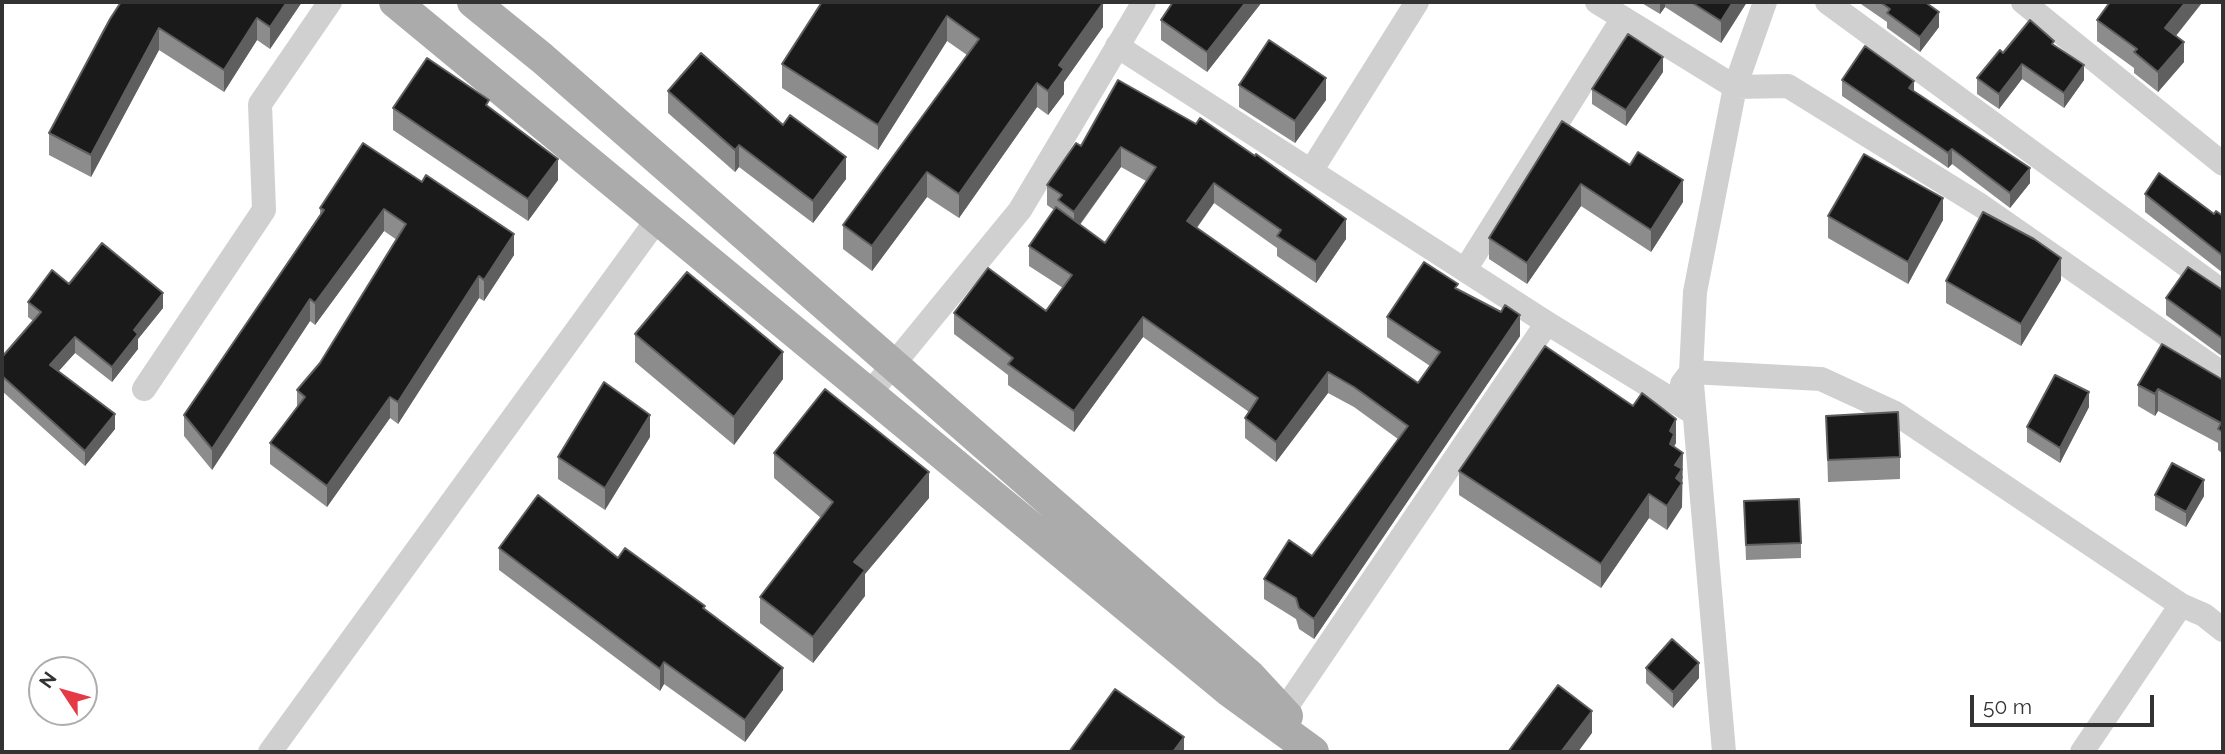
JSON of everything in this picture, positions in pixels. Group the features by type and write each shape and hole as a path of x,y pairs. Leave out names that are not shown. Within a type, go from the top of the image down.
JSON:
{"main road":[{"path":"394,2 659,217 1228,690 1316,752"},
{"path":"472,2 542,58 1250,676 1316,752"}],"street":[{"path":"144,389 264,209 260,104 330,2"},
{"path":"870,393 1020,210 1144,2"},
{"path":"1311,171 1417,2"},
{"path":"1597,2 1735,87 1788,86 1980,205 2223,374"},
{"path":"1724,752 1682,406 1691,372 1695,292 1735,87 1765,2"},
{"path":"1827,2 2223,292"},
{"path":"2023,2 2223,164"},
{"path":"1465,270 1623,18"},
{"path":"1117,46 1547,323 1682,406"},
{"path":"270,752 659,217"},
{"path":"1283,712 1547,323"},
{"path":"1691,372 1821,379 1895,413 2181,605 2204,615 2223,630"},
{"path":"2082,752 2181,605"}],"building":[{"path":"121,2 287,2 270,27 257,18 224,70 159,28 91,155 49,133"},
{"path":"822,2 1103,3 1059,65 1064,69 1048,91 1037,83 959,194 927,172 872,246 843,225 979,39 947,16 878,125 782,64"},
{"path":"1173,2 1246,2 1207,52 1161,20"},
{"path":"1691,2 1733,2 1721,21"},
{"path":"1880,2 1925,2 1939,12 1920,37 1887,13 1890,9"},
{"path":"2110,2 2186,2 2165,28 2184,42 2158,72 2134,52 2137,49 2097,20"},
{"path":"2030,20 2054,41 2052,44 2084,65 2064,93 2022,64 1999,94 1977,78 2000,50 2003,53"},
{"path":"1628,34 1663,57 1626,110 1592,89"},
{"path":"1269,40 1326,78 1295,121 1239,85"},
{"path":"1865,46 1914,81 1909,88 2030,168 2010,193 1952,149 1948,153 1842,80"},
{"path":"701,53 783,125 790,115 846,157 813,201 739,145 735,150 668,91"},
{"path":"427,58 489,100 486,105 558,159 528,199 393,108"},
{"path":"1118,80 1196,124 1200,118 1255,156 1256,154 1346,219 1316,262 1277,236 1281,230 1214,183 1187,221 1418,383 1440,352 1387,317 1424,262 1458,284 1455,288 1501,312 1505,305 1520,315 1314,619 1299,608 1296,598 1264,579 1289,540 1312,556 1408,426 1354,387 1328,372 1276,442 1245,418 1258,398 1143,317 1074,411 1008,364 1013,358 954,313 988,268 1046,311 1072,275 1029,246 1056,207 1105,243 1156,167 1121,147 1074,212 1058,200 1062,195 1047,185 1076,143 1081,146"},
{"path":"1562,121 1630,165 1638,152 1683,180 1651,230 1581,184 1527,263 1489,238"},
{"path":"363,143 422,182 426,175 514,234 484,280 479,276 398,402 390,397 327,486 270,443 305,397 297,390 320,363 406,224 384,209 315,303 310,299 212,449 184,415 324,210 320,208"},
{"path":"1864,154 1943,198 1908,262 1828,216"},
{"path":"2159,173 2214,214 2216,211 2223,216 2223,256 2145,194"},
{"path":"1983,212 2034,239 2061,258 2021,324 1946,281"},
{"path":"102,243 163,293 134,330 138,334 112,367 75,337 50,365 115,414 85,451 2,376 2,357 41,312 28,302 52,270 69,284"},
{"path":"2188,267 2223,289 2223,339 2166,298"},
{"path":"687,272 783,352 734,417 635,334"},
{"path":"2162,344 2223,380 2223,432 2218,429 2221,423 2158,389 2155,394 2138,385"},
{"path":"1545,346 1633,406 1642,393 1676,419 1670,431 1674,434 1670,444 1683,453 1675,465 1682,469 1676,478 1682,483 1667,506 1649,494 1601,564 1459,471"},
{"path":"2055,375 2089,392 2060,448 2027,427"},
{"path":"604,382 650,415 605,488 558,457"},
{"path":"825,389 929,472 854,562 865,570 813,637 760,597 833,502 774,453"},
{"path":"1898,412 1900,457 1828,460 1826,416"},
{"path":"2172,463 2204,480 2186,512 2155,495"},
{"path":"538,495 618,558 625,548 705,606 703,608 783,668 745,720 664,662 660,669 499,548"},
{"path":"1799,499 1801,543 1746,545 1744,501"},
{"path":"1672,639 1699,663 1673,692 1646,668"},
{"path":"1558,685 1592,711 1561,752 1508,752"},
{"path":"1115,689 1184,737 1173,752 1069,752"}]}
